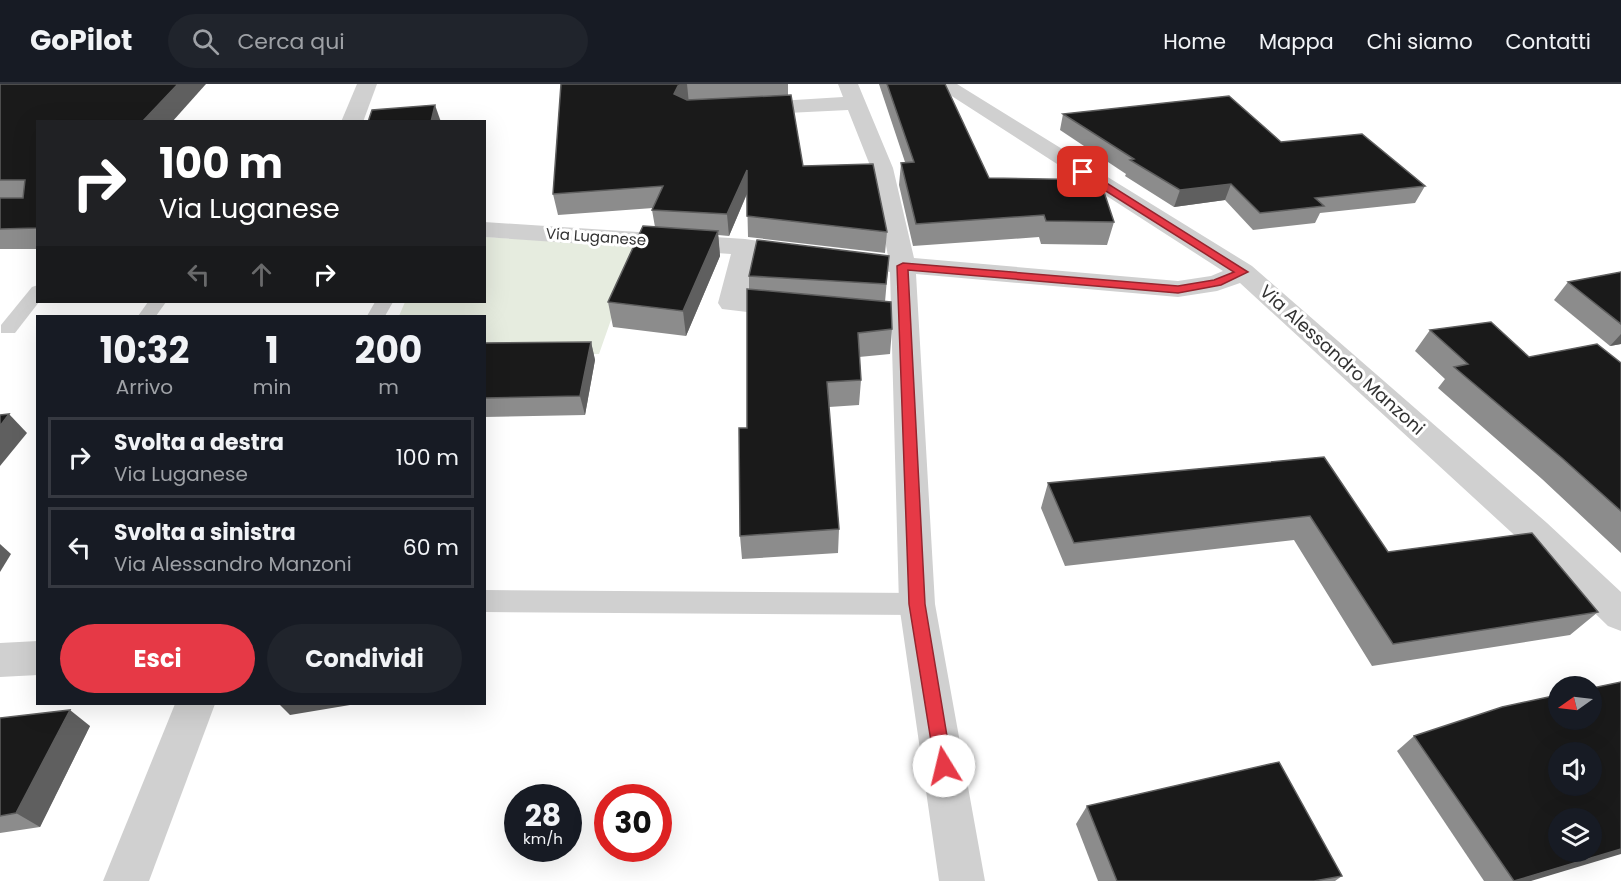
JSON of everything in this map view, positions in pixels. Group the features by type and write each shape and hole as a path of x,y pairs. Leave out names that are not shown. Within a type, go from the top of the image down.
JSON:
{"street":[{"path":"353,120 367,84"},
{"name":"Via Alessandro Manzoni","path":"943,84 1243,272 1535,533 1621,615"},
{"path":"725,110 852,93 882,168 903,266 894,316 917,604 962,881"},
{"name":"Via Luganese","path":"486,229 745,246 824,256"},
{"path":"745,246 732,303 813,310"},
{"path":"858,260 903,266 1178,289 1217,283 1243,272"},
{"path":"0,660 36,658"},
{"path":"126,881 195,705"}],"lane":[{"path":"9,329 36,294"},
{"path":"486,601 917,604"}],"shaded area":[{"path":"486,237 637,246 599,354 486,356 486,315 399,315 405,303 486,303"}],"building":[{"path":"0,84 178,84 144,120 36,120 36,228 0,229 0,198 23,198 25,180 0,180"},
{"path":"561,84 686,84 678,86 674,94 687,100 791,95 803,166 873,164 887,232 747,216 747,170 727,214 652,210 663,186 553,194"},
{"path":"887,84 945,84 989,178 1100,180 1114,222 1046,221 1044,215 916,224 901,163 914,162"},
{"path":"1229,96 1281,142 1362,134 1425,186 1315,198 1324,206 1260,213 1231,184 1180,190 1130,160 1134,159 1063,114"},
{"path":"435,105 431,120 369,120 372,110"},
{"path":"643,226 718,231 683,311 608,302"},
{"path":"757,240 889,256 886,284 749,276"},
{"path":"1621,272 1621,324 1568,282"},
{"path":"747,289 891,302 892,329 858,333 861,380 827,382 839,529 740,536 739,428 747,428"},
{"path":"1491,322 1529,357 1597,344 1621,363 1621,511 1454,367 1468,364 1430,330"},
{"path":"591,342 580,396 486,398 486,343"},
{"path":"9,414 0,426 0,415"},
{"path":"1324,457 1388,552 1532,533 1598,612 1393,644 1310,516 1074,543 1048,483"},
{"path":"1621,682 1621,849 1602,855 1602,808 1548,808 1548,862 1578,862 1514,881 1414,736 1502,707 1548,697 1548,730 1602,730 1602,686"},
{"path":"70,710 16,813 0,816 0,718"},
{"path":"1279,762 1342,876 1314,881 1117,881 1087,806"}],"route":[{"path":"944,766 917,604 903,266 1178,289 1217,283 1243,272 1083,172"}]}
